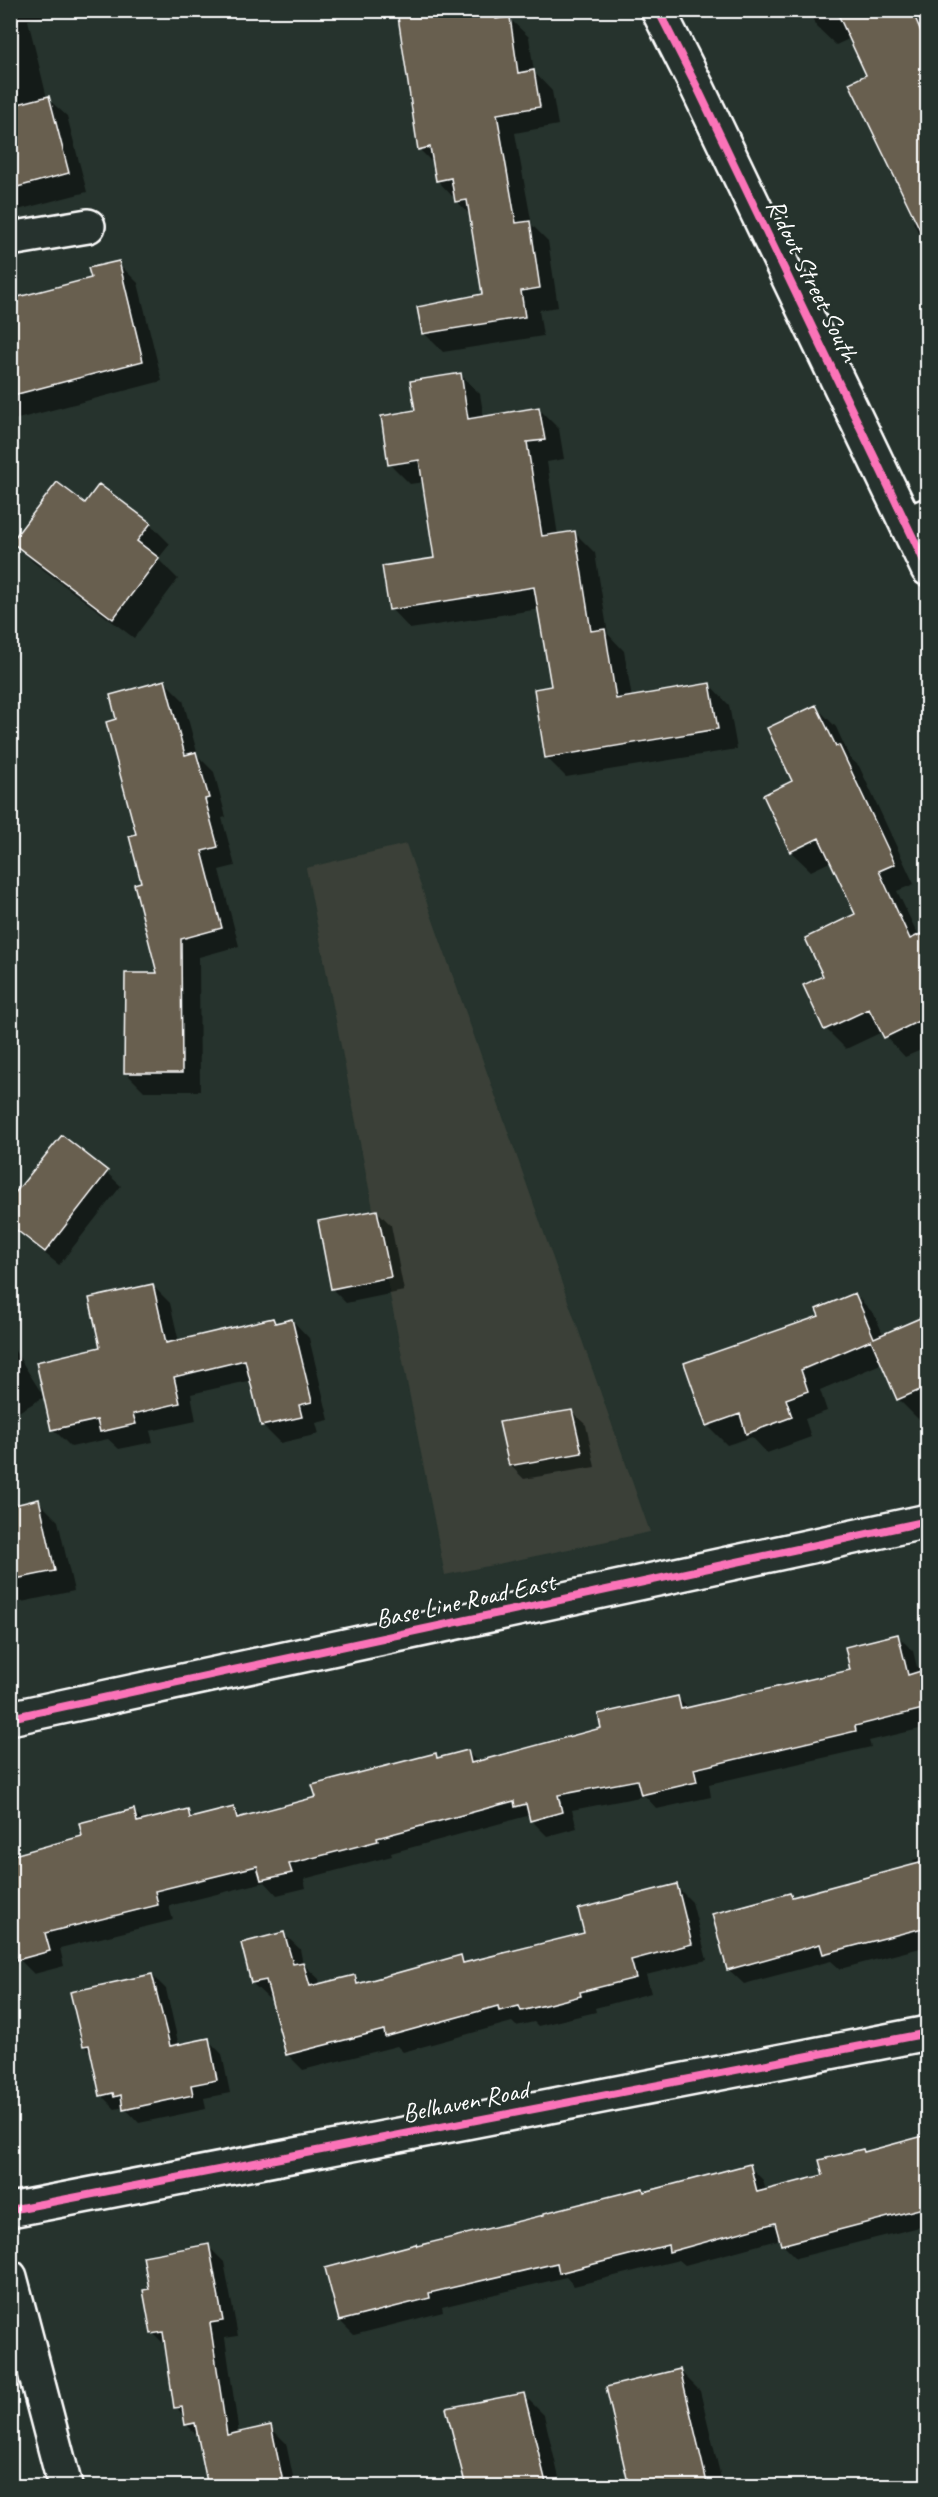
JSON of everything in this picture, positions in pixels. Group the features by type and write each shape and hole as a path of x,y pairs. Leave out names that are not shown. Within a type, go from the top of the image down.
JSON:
{"street":[{"name":"Ridout Street South","path":"658,10 917,520 927,569"},
{"path":"10,239 88,225"},
{"name":"Base Line Road East","path":"10,1718 927,1521"},
{"name":"Belhaven Road","path":"10,2210 927,2033"},
{"path":"10,2277 65,2487"}],"shaded area":[{"path":"406,844 650,1532 445,1575 306,868"}],"building":[{"path":"397,10 495,10 496,19 510,17 518,73 534,70 540,107 497,114 516,223 530,221 540,288 521,291 525,317 422,334 417,307 482,294 467,200 455,202 451,178 436,181 430,147 418,150"},
{"path":"836,10 912,10 927,46 927,244 849,83 866,75"},
{"path":"49,96 69,173 10,189 10,106"},
{"path":"119,261 143,361 10,396 10,299 91,278 88,268"},
{"path":"461,373 468,419 539,407 545,440 527,442 542,536 575,531 591,631 605,629 616,699 710,683 718,729 545,758 534,689 551,686 534,587 389,610 382,566 434,558 419,460 388,465 381,416 415,410 410,381"},
{"path":"57,482 85,503 99,484 151,523 137,541 159,558 113,619 11,542"},
{"path":"165,680 185,755 196,752 209,798 205,799 218,847 202,851 222,928 181,939 182,1073 124,1073 125,973 157,973 134,884 141,882 129,836 136,834 106,722 116,719 110,695"},
{"path":"816,705 836,746 839,745 895,864 879,871 910,939 927,931 927,1017 884,1038 869,1009 824,1030 803,985 823,976 805,938 855,914 819,838 790,852 763,795 792,781 767,728"},
{"path":"62,1135 108,1171 45,1252 10,1225 10,1199"},
{"path":"377,1210 391,1277 331,1289 318,1221"},
{"path":"153,1284 166,1343 273,1318 275,1323 292,1319 312,1402 299,1405 302,1417 261,1426 245,1360 174,1377 180,1403 133,1414 136,1424 100,1432 97,1420 51,1430 36,1362 100,1347 89,1298"},
{"path":"855,1293 874,1338 927,1315 927,1387 897,1400 871,1340 801,1370 808,1391 786,1399 792,1417 746,1434 740,1414 706,1426 684,1363 819,1316 816,1309"},
{"path":"572,1410 582,1453 509,1466 499,1422"},
{"path":"39,1499 55,1571 10,1580 10,1506"},
{"path":"898,1634 908,1675 927,1669 927,1708 855,1726 856,1731 694,1769 697,1782 641,1795 637,1780 558,1795 562,1812 530,1821 526,1804 515,1807 514,1801 377,1838 378,1841 289,1864 292,1873 261,1880 257,1866 155,1891 158,1905 45,1933 50,1951 17,1960 10,1935 10,1856 82,1836 79,1823 134,1809 137,1822 188,1809 190,1818 234,1807 237,1818 316,1797 312,1785 436,1753 437,1758 468,1750 471,1763 601,1728 598,1714 678,1696 681,1709 850,1670 845,1647"},
{"path":"927,1861 927,1927 823,1954 820,1944 727,1970 712,1914 790,1893 792,1897"},
{"path":"677,1884 692,1944 631,1960 636,1978 580,1992 581,1996 521,2011 519,2006 499,2011 498,2006 385,2037 384,2030 286,2055 266,1980 251,1983 241,1943 284,1932 293,1964 303,1962 310,1986 355,1975 357,1984 461,1955 463,1963 584,1933 578,1909"},
{"path":"152,1974 170,2046 209,2038 217,2080 191,2085 193,2095 123,2110 121,2095 114,2097 113,2093 100,2096 89,2045 83,2046 70,1992"},
{"path":"927,2135 927,2207 781,2245 775,2223 669,2252 668,2245 559,2273 557,2263 429,2293 430,2298 339,2321 325,2268 416,2244 417,2246 544,2215 544,2213 643,2188 644,2192 750,2164 757,2192 823,2175 819,2160 863,2149 864,2152"},
{"path":"209,2244 223,2321 210,2323 227,2435 271,2425 284,2487 208,2487 195,2423 185,2425 182,2407 174,2408 163,2332 151,2334 143,2290 149,2289 143,2256"},
{"path":"680,2369 708,2487 629,2487 606,2387"},
{"path":"524,2393 547,2487 466,2487 446,2408"}],"cycle path":[{"path":"658,10 928,569"},
{"path":"10,1718 928,1521"},
{"path":"10,2210 928,2033"}]}
